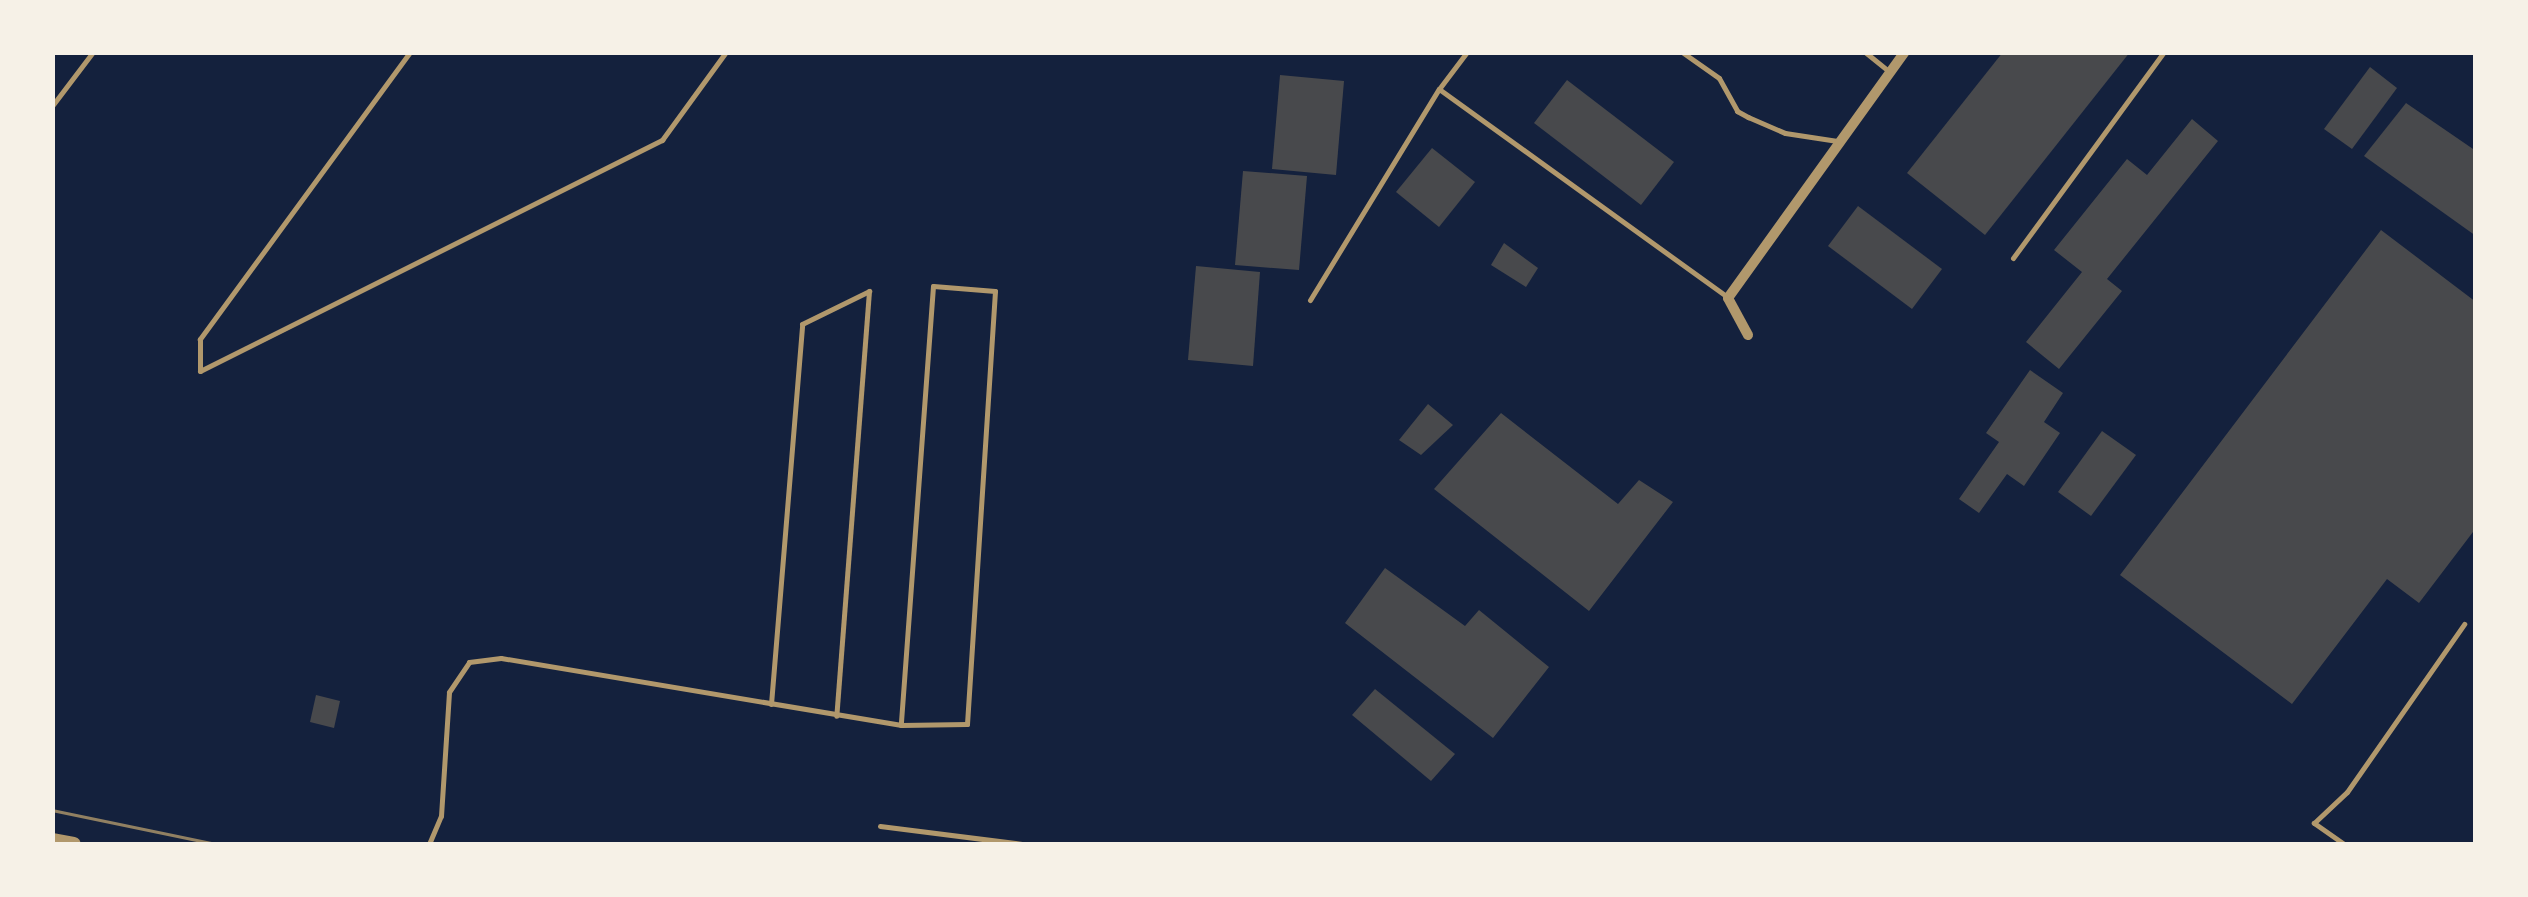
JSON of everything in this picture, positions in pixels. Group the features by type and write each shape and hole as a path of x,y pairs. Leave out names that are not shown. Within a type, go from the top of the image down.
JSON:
{"street":[{"path":"1748,336 1728,298 1837,141 1906,52"},
{"path":"52,840 74,844"}],"lane":[{"path":"52,106 93,52"},
{"path":"410,52 200,340 200,371 662,140 726,52"},
{"path":"1310,300 1439,89 1467,52"},
{"path":"1682,52 1719,78 1737,111 1786,133 1837,141"},
{"path":"1865,52 1891,73"},
{"path":"2013,258 2164,52"},
{"path":"1439,89 1728,298"},
{"path":"429,844 441,816 449,692 469,662 501,658 900,725 967,724 995,291 933,286 900,725"},
{"path":"771,704 802,324 869,291 836,716"},
{"path":"2344,844 2314,823 2347,792 2464,624"},
{"path":"880,826 1022,844"}],"building":[{"path":"2003,52 2130,52 1985,235 1907,173"},
{"path":"2370,67 2397,88 2352,149 2324,129"},
{"path":"1280,75 1344,81 1336,175 1272,169"},
{"path":"1567,80 1674,162 1641,205 1534,123"},
{"path":"2406,103 2476,151 2476,236 2364,156"},
{"path":"2192,119 2218,141 2107,279 2122,291 2059,369 2026,342 2082,272 2054,250 2127,159 2147,175"},
{"path":"1432,148 1475,182 1439,227 1396,192"},
{"path":"1243,171 1307,176 1299,270 1235,265"},
{"path":"1858,206 1942,269 1912,309 1828,246"},
{"path":"2381,230 2476,302 2476,528 2419,603 2387,579 2292,704 2120,575"},
{"path":"1504,243 1538,268 1526,287 1491,265"},
{"path":"1196,266 1260,272 1253,366 1188,360"},
{"path":"2030,370 2063,393 2044,422 2060,433 2024,486 2007,474 1979,513 1959,499 1999,442 1986,433"},
{"path":"1428,404 1453,425 1421,455 1399,440"},
{"path":"1501,413 1618,504 1639,480 1673,502 1589,611 1434,489"},
{"path":"2102,431 2136,455 2091,516 2058,492"},
{"path":"1385,568 1465,626 1479,610 1549,667 1493,738 1345,623"},
{"path":"1375,689 1455,754 1431,781 1352,715"},
{"path":"316,695 340,701 334,728 310,722"}],"tram line":[{"path":"52,810 216,844"}]}
